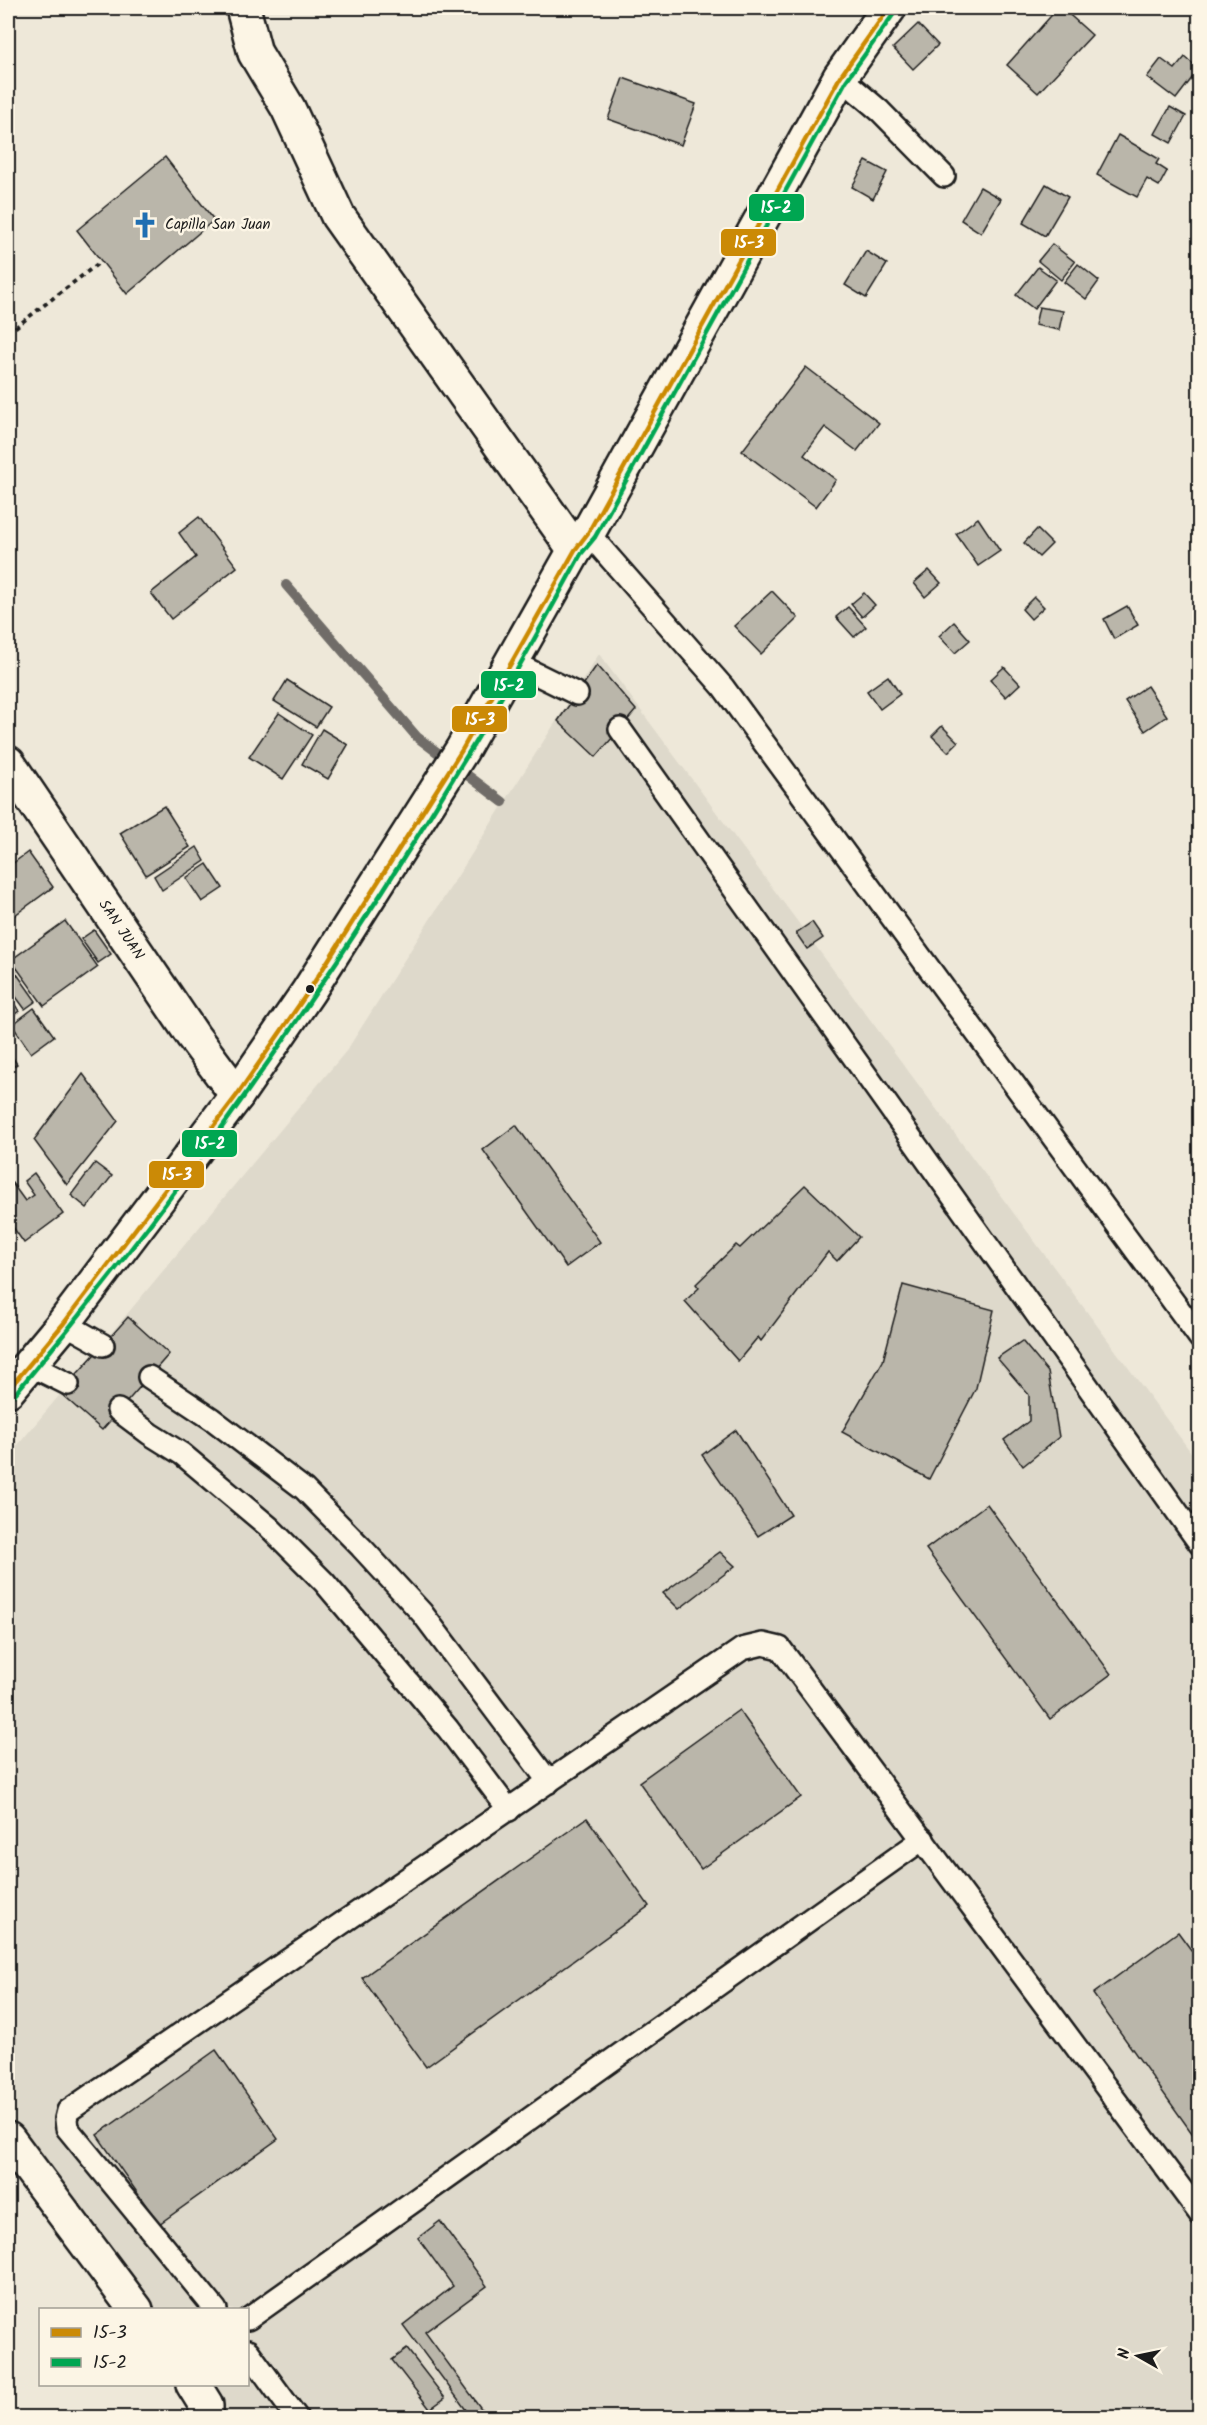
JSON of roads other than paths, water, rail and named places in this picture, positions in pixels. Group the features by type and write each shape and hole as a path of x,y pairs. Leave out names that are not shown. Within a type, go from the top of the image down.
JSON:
{"main road":[{"path":"243,8 255,53 288,108 338,216 582,542"},
{"path":"8,1390 64,1323 237,1095 308,992 442,782 582,542 840,76 889,8"},
{"name":"SAN JUAN","path":"8,763 193,1036 237,1095"},
{"path":"8,2139 135,2308"},
{"path":"194,2386 206,2405 206,2418"}],"lane":[{"path":"840,76 880,111 945,176"},
{"path":"582,542 723,687 1200,1338"},
{"path":"512,662 577,694"},
{"path":"620,729 1200,1544"},
{"path":"64,1323 104,1345"},
{"path":"30,1365 68,1384"},
{"path":"149,1377 212,1419 304,1489 422,1613 549,1782"},
{"path":"118,1410 182,1454 269,1527 308,1567 448,1729 509,1810"},
{"path":"214,2308 67,2128 68,2111 742,1649 764,1644 780,1648 1200,2214"},
{"path":"249,2318 923,1839"},
{"path":"249,2351 297,2418"}],"waterway":[{"path":"286,585 417,737 503,802"}],"place":[{"name":"Capilla San Juan","path":"145,225"}]}
